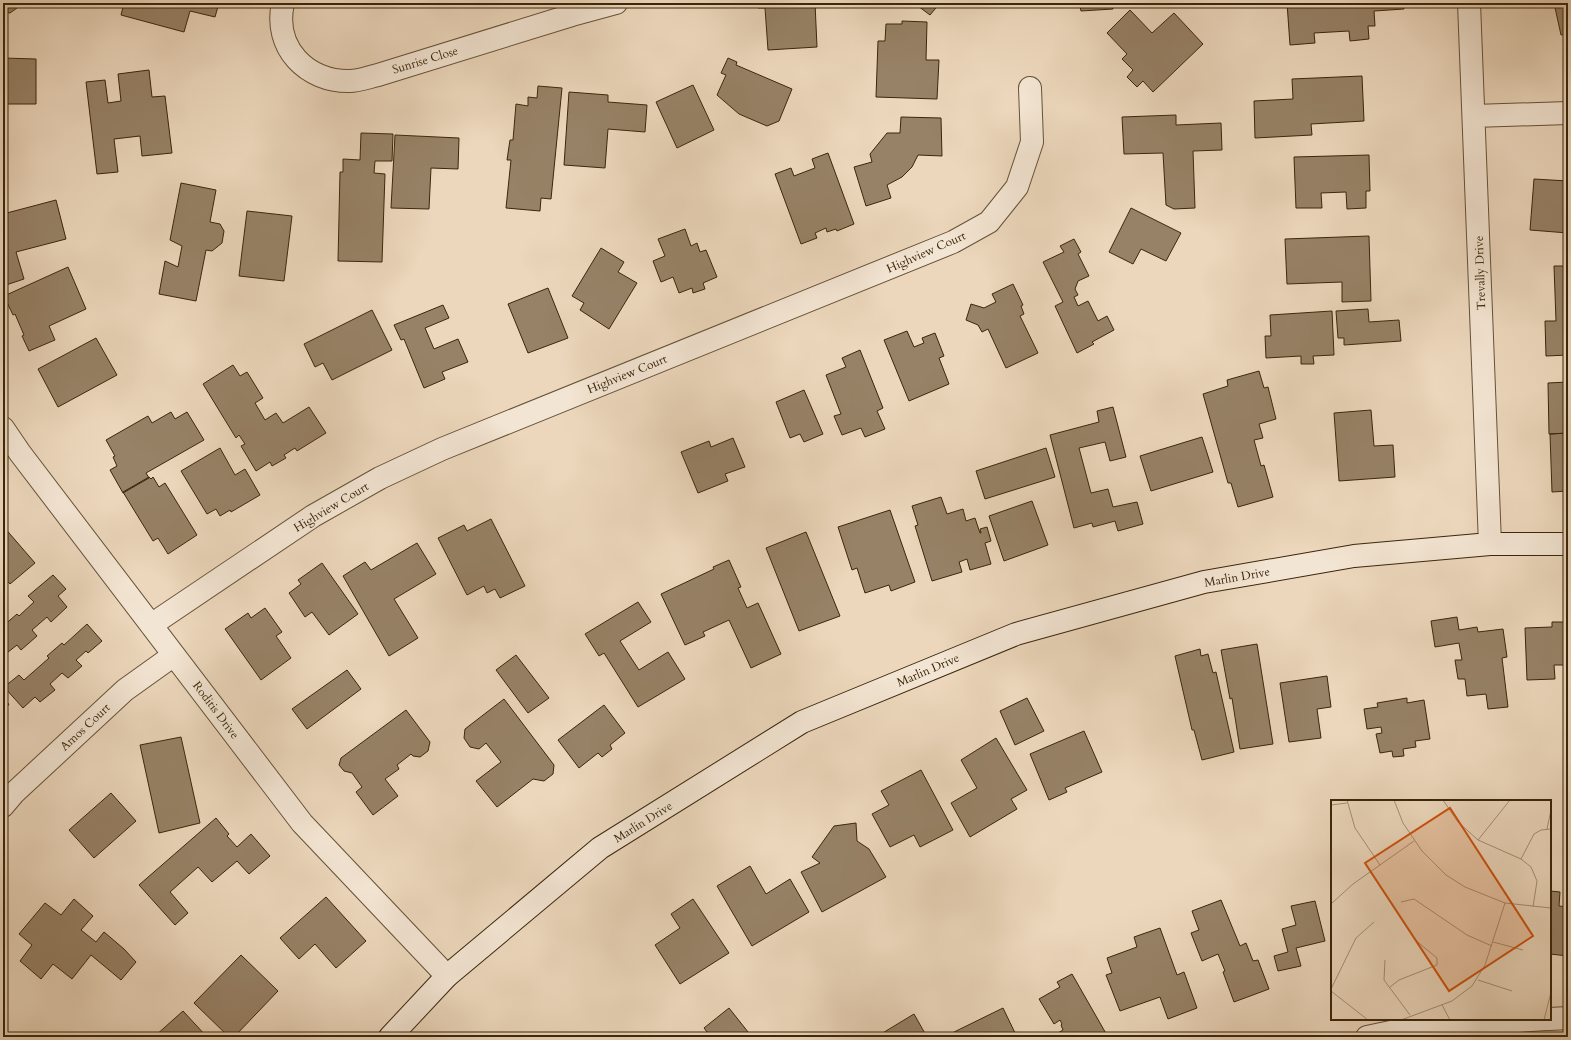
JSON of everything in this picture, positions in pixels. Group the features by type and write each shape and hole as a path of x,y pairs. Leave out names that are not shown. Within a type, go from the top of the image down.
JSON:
{"street":[{"name":"Sunrise Close","path":"283,3 281,9 282,33 289,52 305,68 323,78 351,82 616,3"},
{"name":"Trevally Drive","path":"1469,3 1490,544"},
{"name":"Highview Court","path":"151,625 313,516 380,478 442,449 953,242 989,222 1017,187 1032,142 1030,88"},
{"path":"1474,116 1568,113"},
{"name":"Roditis Drive","path":"3,428 20,453 302,823 446,976"},
{"name":"Marlin Drive","path":"390,1037 446,976 600,848 802,722 1016,634 1204,582 1354,556 1490,544 1568,544"},
{"name":"Amos Court","path":"3,806 14,793 125,690 174,655"},
{"path":"1551,1019 1568,1018"},
{"path":"1367,1037 1405,1029 1525,1020"}],"building":[{"path":"3,3 17,3 17,8 10,13 3,12"},
{"path":"124,3 219,3 215,17 190,11 184,32 121,15"},
{"path":"340,3 353,3 353,6"},
{"path":"389,3 405,3 404,7"},
{"path":"758,3 815,3 817,47 768,50 765,8 758,8"},
{"path":"914,3 940,3 930,15"},
{"path":"1055,3 1113,3 1113,9 1081,11 1080,6 1055,7"},
{"path":"1287,3 1404,3 1404,9 1374,11 1375,26 1368,26 1369,39 1350,41 1349,31 1314,33 1315,43 1290,45"},
{"path":"1554,3 1568,3 1568,34 1561,35"},
{"path":"1130,10 1152,33 1174,13 1203,44 1153,92 1143,81 1137,87 1127,77 1133,70 1122,59 1127,54 1107,33"},
{"path":"902,21 927,22 926,60 939,60 937,99 876,97 878,41 885,41 886,24 902,24"},
{"path":"3,58 36,59 36,104 6,104 6,100 3,99"},
{"path":"728,58 737,62 736,65 792,89 779,121 767,126 739,114 717,95 726,75 721,73"},
{"path":"149,70 152,97 165,96 172,153 142,156 140,136 114,139 118,172 97,174 86,82 105,80 108,103 121,101 118,74"},
{"path":"1362,76 1364,121 1311,124 1312,135 1255,138 1254,101 1293,99 1292,79"},
{"path":"693,85 714,130 677,148 656,102"},
{"path":"538,86 562,88 551,199 541,198 540,211 506,208 511,160 507,160 510,140 513,140 516,104 528,106 528,97 537,98"},
{"path":"569,92 608,95 608,102 647,105 645,132 608,129 605,168 564,165"},
{"path":"1176,115 1176,125 1221,123 1222,150 1193,151 1195,208 1174,209 1166,205 1163,153 1124,154 1122,117"},
{"path":"901,117 941,118 942,156 918,155 912,167 902,177 887,185 891,198 866,206 854,167 872,162 870,154 887,133 900,133"},
{"path":"361,133 393,134 392,161 375,161 374,173 385,174 382,262 338,261 340,172 343,172 343,159 360,160"},
{"path":"395,135 459,138 458,169 431,168 429,209 391,208"},
{"path":"828,153 854,224 837,231 836,229 827,232 826,228 815,233 817,238 801,244 775,174 791,168 794,176 815,168 812,159"},
{"path":"1369,155 1370,191 1366,191 1366,208 1347,209 1346,192 1321,193 1322,208 1296,208 1294,157"},
{"path":"1534,179 1568,181 1568,233 1530,230"},
{"path":"181,183 216,190 210,222 220,224 224,231 222,243 212,251 206,250 196,301 159,294 165,261 178,267 182,246 170,240"},
{"path":"56,200 66,239 16,252 24,279 3,286 3,214"},
{"path":"1131,208 1181,233 1166,261 1141,249 1133,264 1109,252"},
{"path":"247,211 292,216 284,281 239,276"},
{"path":"685,229 691,246 697,243 700,252 706,250 717,277 703,283 705,289 693,293 692,288 679,293 673,277 661,282 653,261 665,256 658,239"},
{"path":"1369,236 1371,301 1342,302 1342,282 1287,284 1285,239"},
{"path":"1074,239 1081,252 1078,254 1089,276 1078,281 1075,289 1078,295 1074,297 1078,306 1088,301 1098,321 1107,316 1114,330 1092,342 1094,344 1077,353 1055,306 1063,302 1043,262 1064,252 1060,246"},
{"path":"601,248 624,262 618,272 637,283 609,329 580,310 584,303 572,296"},
{"path":"1554,266 1568,266 1568,355 1546,356 1545,321 1556,321"},
{"path":"68,267 86,309 49,326 55,340 29,351 22,336 24,335 15,314 13,315 4,296"},
{"path":"1013,284 1023,305 1021,306 1024,314 1020,316 1038,353 1006,368 988,329 982,332 978,325 966,320 971,304 984,308 996,302 992,294"},
{"path":"548,288 568,338 528,353 508,304"},
{"path":"443,305 449,318 425,328 434,349 458,339 468,362 442,372 445,379 424,388 404,339 401,340 394,325"},
{"path":"1368,309 1369,322 1399,320 1401,341 1344,345 1344,338 1338,338 1336,311"},
{"path":"372,310 392,350 332,380 323,363 315,367 304,344"},
{"path":"1332,311 1334,355 1313,356 1314,364 1301,364 1301,356 1266,358 1265,336 1271,336 1270,315"},
{"path":"907,331 914,347 924,343 922,338 935,333 944,356 939,358 949,384 909,401 884,340"},
{"path":"96,338 117,375 58,407 38,369"},
{"path":"860,350 883,408 877,411 885,429 865,437 861,428 842,435 834,416 841,414 826,375 846,367 842,358"},
{"path":"233,365 240,376 247,372 263,398 255,403 265,420 276,413 283,423 309,407 326,433 297,451 295,448 284,455 286,458 272,466 270,462 256,471 241,446 245,444 239,435 236,438 203,384"},
{"path":"1259,371 1264,388 1268,387 1276,419 1259,424 1263,438 1254,440 1261,466 1264,465 1273,497 1238,507 1231,483 1228,483 1203,394 1228,386 1227,380"},
{"path":"1568,382 1568,433 1549,434 1548,383"},
{"path":"804,390 823,434 804,442 800,434 790,438 776,402"},
{"path":"1113,407 1126,457 1110,461 1105,442 1079,448 1091,493 1108,489 1113,507 1137,502 1143,524 1118,531 1115,521 1093,527 1092,523 1074,528 1050,435 1099,422 1097,411"},
{"path":"1371,410 1374,446 1393,445 1395,477 1339,481 1334,413"},
{"path":"171,412 175,419 187,412 204,440 146,473 149,478 123,493 110,470 117,466 113,457 115,456 106,440 148,416 152,423"},
{"path":"1568,433 1568,491 1552,492 1550,434"},
{"path":"1202,437 1213,472 1151,491 1140,456"},
{"path":"733,438 745,467 725,474 728,481 698,493 681,452 709,441 711,447"},
{"path":"220,448 235,475 245,469 260,495 231,512 230,510 220,516 216,509 207,514 181,471"},
{"path":"1046,448 1055,477 985,499 976,471"},
{"path":"149,477 151,479 153,477 159,487 165,483 197,535 168,554 158,538 153,541 123,492"},
{"path":"941,497 947,514 963,509 966,521 975,518 980,533 980,529 987,527 991,541 985,543 991,564 970,570 967,559 959,562 962,572 932,581 915,526 918,525 912,506"},
{"path":"1032,501 1048,545 1004,561 989,516"},
{"path":"890,510 915,582 891,591 889,585 865,593 857,568 852,570 838,527"},
{"path":"491,519 525,586 500,598 495,589 487,593 484,586 467,595 438,538 464,525 467,531"},
{"path":"3,526 35,563 10,584 3,576"},
{"path":"806,532 840,616 799,631 766,548"},
{"path":"417,543 436,574 394,599 418,638 389,656 343,576 365,562 371,570"},
{"path":"729,560 741,587 738,588 747,608 758,603 781,654 751,668 729,620 703,632 705,636 685,645 661,594 714,569 713,567"},
{"path":"322,563 358,614 329,635 312,612 305,617 289,593 301,584 298,580"},
{"path":"53,575 66,589 58,596 67,607 51,622 47,617 32,630 37,636 21,650 17,645 3,656 3,626 17,614 19,616 34,602 28,596"},
{"path":"638,602 651,622 620,641 639,670 668,652 685,679 638,707 604,653 599,656 585,634"},
{"path":"265,608 282,632 276,636 291,658 261,680 225,629 248,613 251,618"},
{"path":"1457,617 1459,630 1477,627 1478,632 1503,629 1507,657 1502,658 1508,707 1488,709 1486,694 1467,696 1465,679 1458,679 1455,660 1462,660 1459,643 1435,647 1431,621"},
{"path":"1552,622 1568,622 1568,665 1554,665 1555,679 1527,680 1525,628 1552,627"},
{"path":"87,624 102,641 88,653 86,651 76,660 82,666 68,678 62,673 50,684 55,690 40,702 35,697 23,708 4,687 19,675 24,680 49,658 47,656 62,643 64,645"},
{"path":"1257,644 1273,744 1240,749 1232,698 1230,699 1221,650"},
{"path":"1200,649 1201,656 1208,654 1213,673 1216,672 1234,752 1202,760 1194,730 1192,730 1175,656"},
{"path":"516,655 549,698 528,713 496,670"},
{"path":"3,667 7,671 3,675"},
{"path":"347,670 361,689 307,729 292,709"},
{"path":"1327,676 1331,707 1317,709 1321,738 1289,742 1280,683"},
{"path":"1027,698 1044,731 1015,745 1000,711"},
{"path":"1407,698 1407,703 1424,700 1430,739 1415,741 1416,747 1403,749 1404,756 1393,757 1392,751 1380,753 1376,734 1382,733 1381,727 1367,729 1364,709 1378,707 1377,703"},
{"path":"504,699 554,765 553,774 544,781 533,779 497,807 476,781 501,762 486,743 479,749 470,747 464,738 465,729"},
{"path":"3,701 9,704 3,713"},
{"path":"604,705 625,733 610,745 612,749 602,757 598,753 579,768 558,740"},
{"path":"406,710 430,742 428,751 420,757 413,756 411,754 397,765 399,769 385,779 398,796 373,815 356,792 362,787 352,773 344,771 339,765 341,758"},
{"path":"1084,731 1102,772 1065,788 1067,792 1049,800 1030,754"},
{"path":"181,737 200,823 159,833 140,745"},
{"path":"996,738 1027,790 1011,799 1017,809 970,837 951,803 977,788 961,760"},
{"path":"921,770 953,830 920,847 914,835 890,847 872,814 889,805 881,791"},
{"path":"111,793 136,821 94,858 69,830"},
{"path":"216,818 229,834 227,836 237,847 251,834 270,856 249,874 237,861 212,882 198,867 170,892 188,913 175,925 139,885"},
{"path":"856,823 857,841 869,849 886,877 822,912 801,872 820,863 812,857 834,826"},
{"path":"750,866 766,894 790,879 809,912 752,946 717,886"},
{"path":"1551,891 1560,892 1559,906 1568,907 1568,956 1551,954"},
{"path":"326,897 366,941 336,968 315,944 299,959 280,938"},
{"path":"74,899 93,916 81,930 96,942 104,932 124,949 136,962 121,980 91,955 72,979 53,964 41,979 20,961 32,945 19,934 45,903 61,915"},
{"path":"693,899 729,953 680,984 655,945 680,928 671,914"},
{"path":"1221,900 1240,946 1246,943 1253,961 1258,960 1269,989 1234,1002 1223,972 1225,971 1218,954 1202,961 1191,933 1199,930 1192,911"},
{"path":"1315,901 1325,941 1296,948 1301,966 1278,971 1274,956 1288,952 1282,929 1296,925 1291,906"},
{"path":"1160,928 1177,975 1184,972 1197,1008 1168,1019 1160,997 1120,1011 1106,975 1112,973 1107,958 1137,947 1134,937"},
{"path":"241,955 278,991 234,1037 229,1037 194,1003"},
{"path":"1072,974 1108,1037 1051,1037 1063,1030 1062,1024 1060,1020 1054,1024 1039,999 1060,987 1057,982"},
{"path":"729,1008 752,1037 711,1037 704,1028"},
{"path":"1003,1008 1017,1037 952,1037 950,1034"},
{"path":"183,1011 207,1037 155,1036"},
{"path":"914,1014 927,1037 876,1037"}]}
